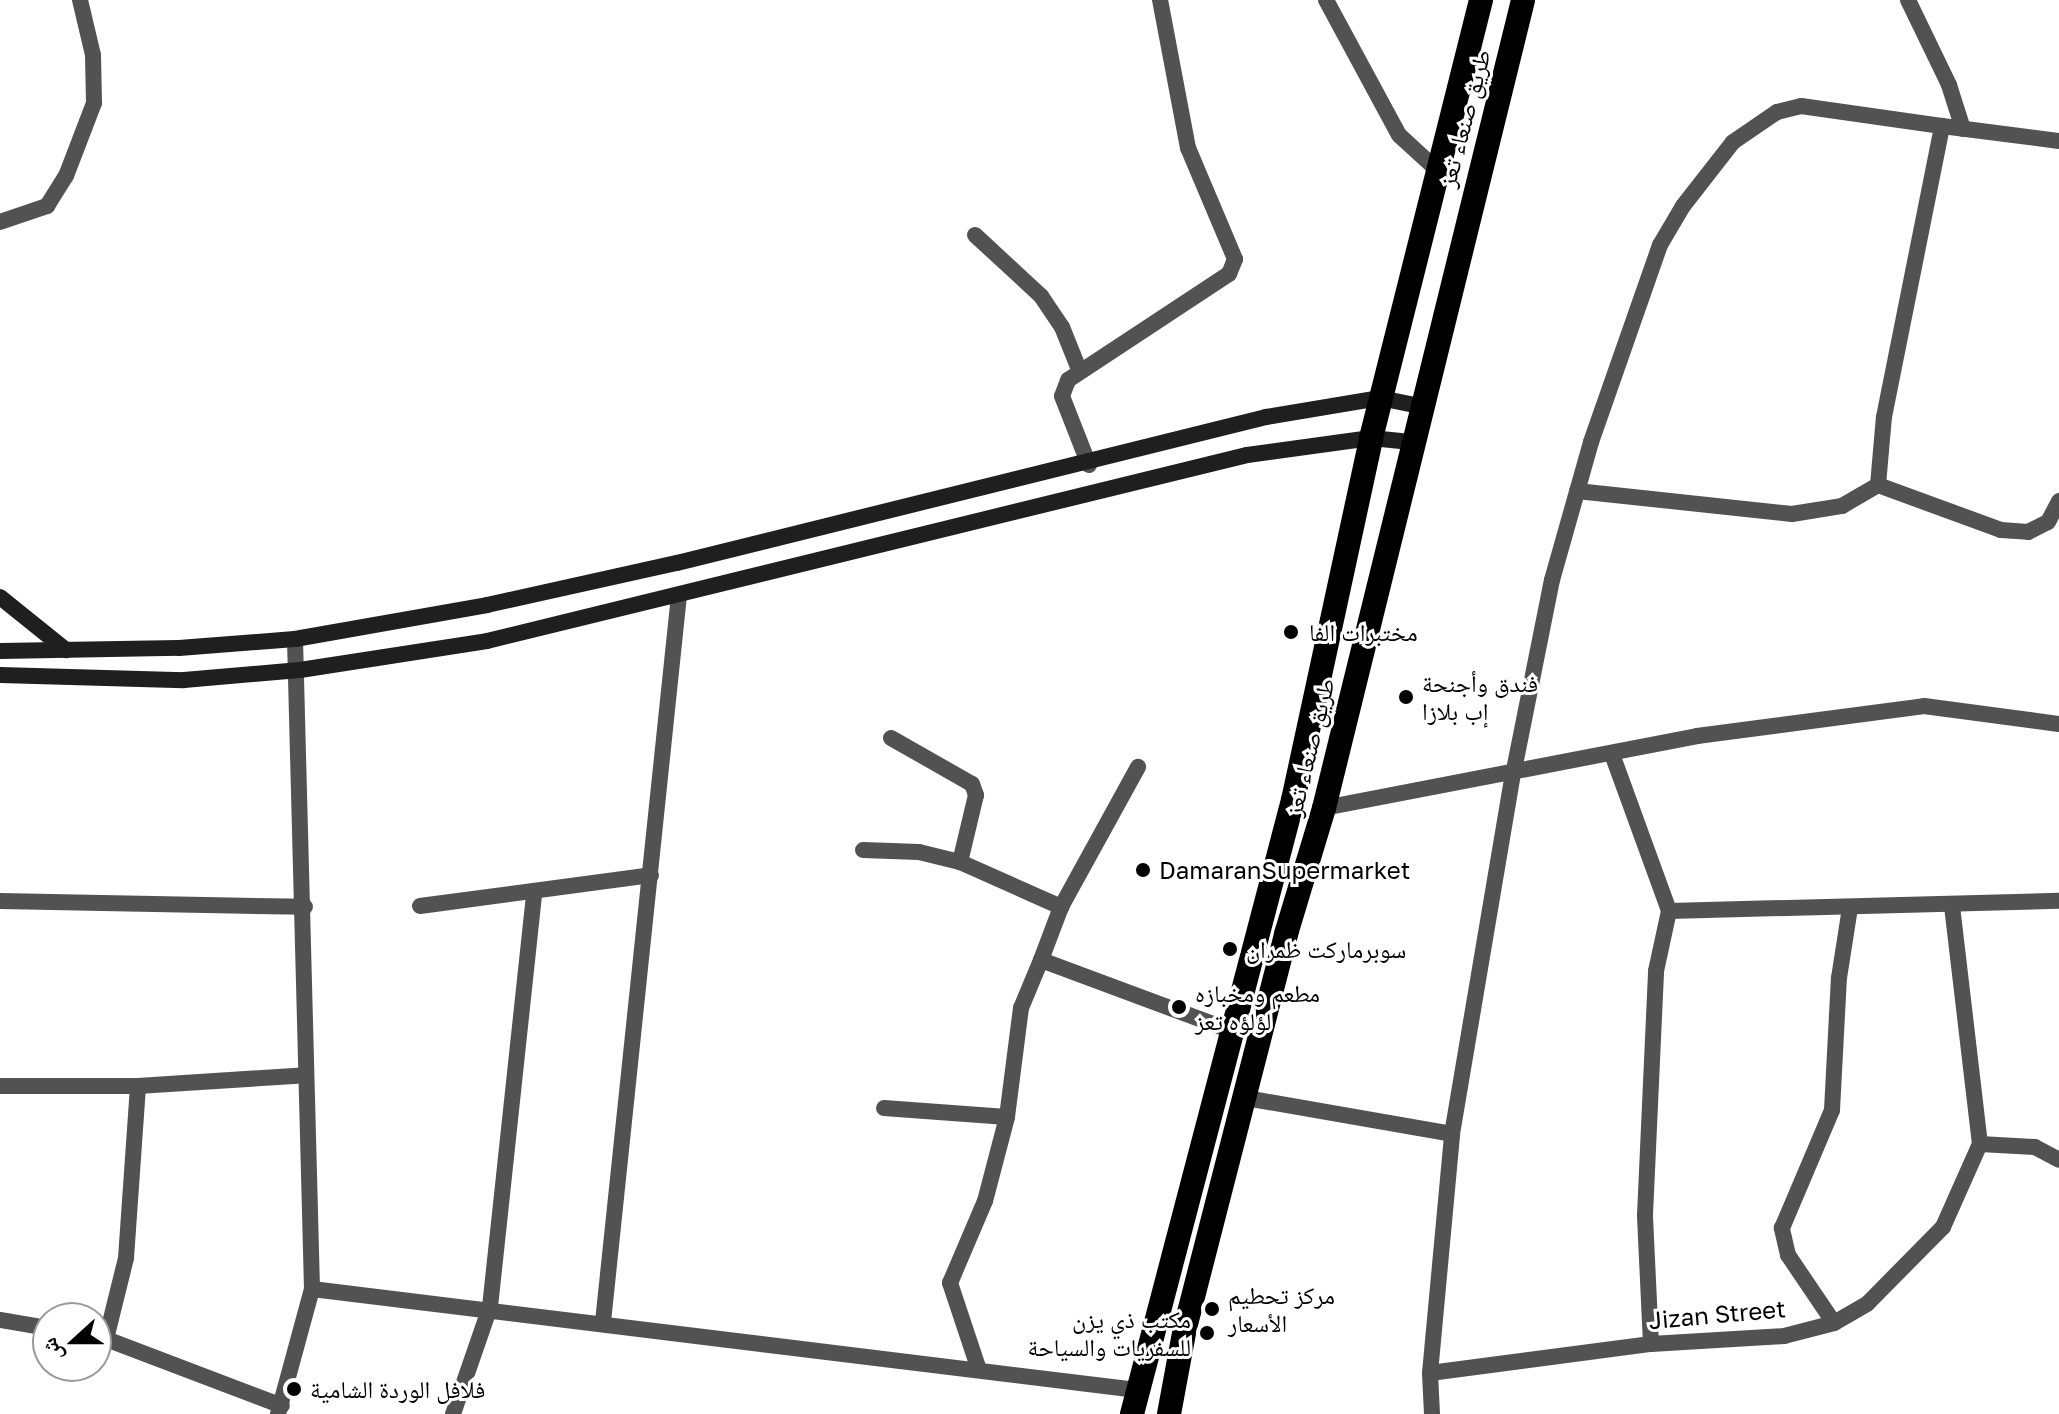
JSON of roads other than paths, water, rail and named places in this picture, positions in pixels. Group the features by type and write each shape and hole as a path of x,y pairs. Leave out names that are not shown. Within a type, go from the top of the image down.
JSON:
{"highway":[{"name":"طريق صنعاء تعز","path":"1132,1414 1293,800 1380,398 1481,0"},
{"name":"طريق صنعاء تعز","path":"1169,1414 1185,1328 1324,808 1411,442 1523,0"}],"street":[{"path":"0,222 47,206 66,176 94,103 93,55 80,0"},
{"path":"1089,465 1062,396 1068,380 1229,274 1235,259 1188,148 1160,0"},
{"path":"1326,0 1399,135 1437,170"},
{"path":"1908,0 1949,85 1963,129"},
{"path":"1432,1414 1430,1373 1452,1134 1513,775 1552,580 1577,491 1660,245 1733,142 1777,112 1801,106 2059,141"},
{"path":"1878,485 1884,417 1942,126"},
{"path":"975,235 1041,296 1062,327 1080,372"},
{"path":"0,651 179,648 295,639 487,605 1089,465 1266,417 1380,398 1420,406"},
{"path":"0,675 184,680 300,670 487,641 1150,477 1292,446 1371,438 1411,442"},
{"path":"1577,491 1792,514 1842,506 1878,485"},
{"path":"1878,485 2001,530 2028,532 2048,522 2059,501"},
{"path":"603,1322 679,595"},
{"path":"0,597 66,650"},
{"path":"112,1342 280,1410 312,1289 300,670 295,639"},
{"path":"1324,808 1513,775 1697,736 1924,706 2059,724"},
{"path":"891,738 972,784 976,795 960,862"},
{"path":"1612,754 1669,911 1656,971 1645,1200 1651,1344"},
{"path":"979,1370 950,1283 985,1201 1007,1117 1021,1008 1061,907 1138,767"},
{"path":"863,850 919,852 960,862 1061,907"},
{"path":"420,906 651,875"},
{"path":"453,1414 490,1307 534,892"},
{"path":"0,901 305,907"},
{"path":"1669,911 2059,901"},
{"path":"1952,906 1980,1144 2035,1147 2059,1160"},
{"path":"1834,1323 1788,1255 1782,1228 1832,1110 1838,991 1850,908"},
{"path":"1041,960 1232,1031"},
{"path":"0,1086 138,1086 306,1075"},
{"path":"112,1303 126,1258 138,1086"},
{"path":"1246,1098 1452,1134"},
{"path":"884,1108 1007,1117"},
{"name":"Jizan Street","path":"1430,1373 1651,1344 1784,1336 1834,1323 1868,1303 1943,1227 1980,1144"},
{"path":"312,1289 490,1307 1137,1390"},
{"path":"0,1320 32,1325"}],"place":[{"name":"مختبرات الفا","path":"1291,632"},
{"name":"فندق وأجنحة إب بلازا","path":"1406,697"},
{"name":"DamaranSupermarket","path":"1143,870"},
{"name":"سوبرماركت ظمران","path":"1230,949"},
{"name":"مطعم ومخبازه لؤلؤه تعز","path":"1179,1007"},
{"name":"مركز تحطيم الأسعار","path":"1212,1309"},
{"name":"مكتب ذي يزن للسفريات والسياحة","path":"1207,1333"},
{"name":"فلافل الوردة الشامية","path":"294,1389"}]}
